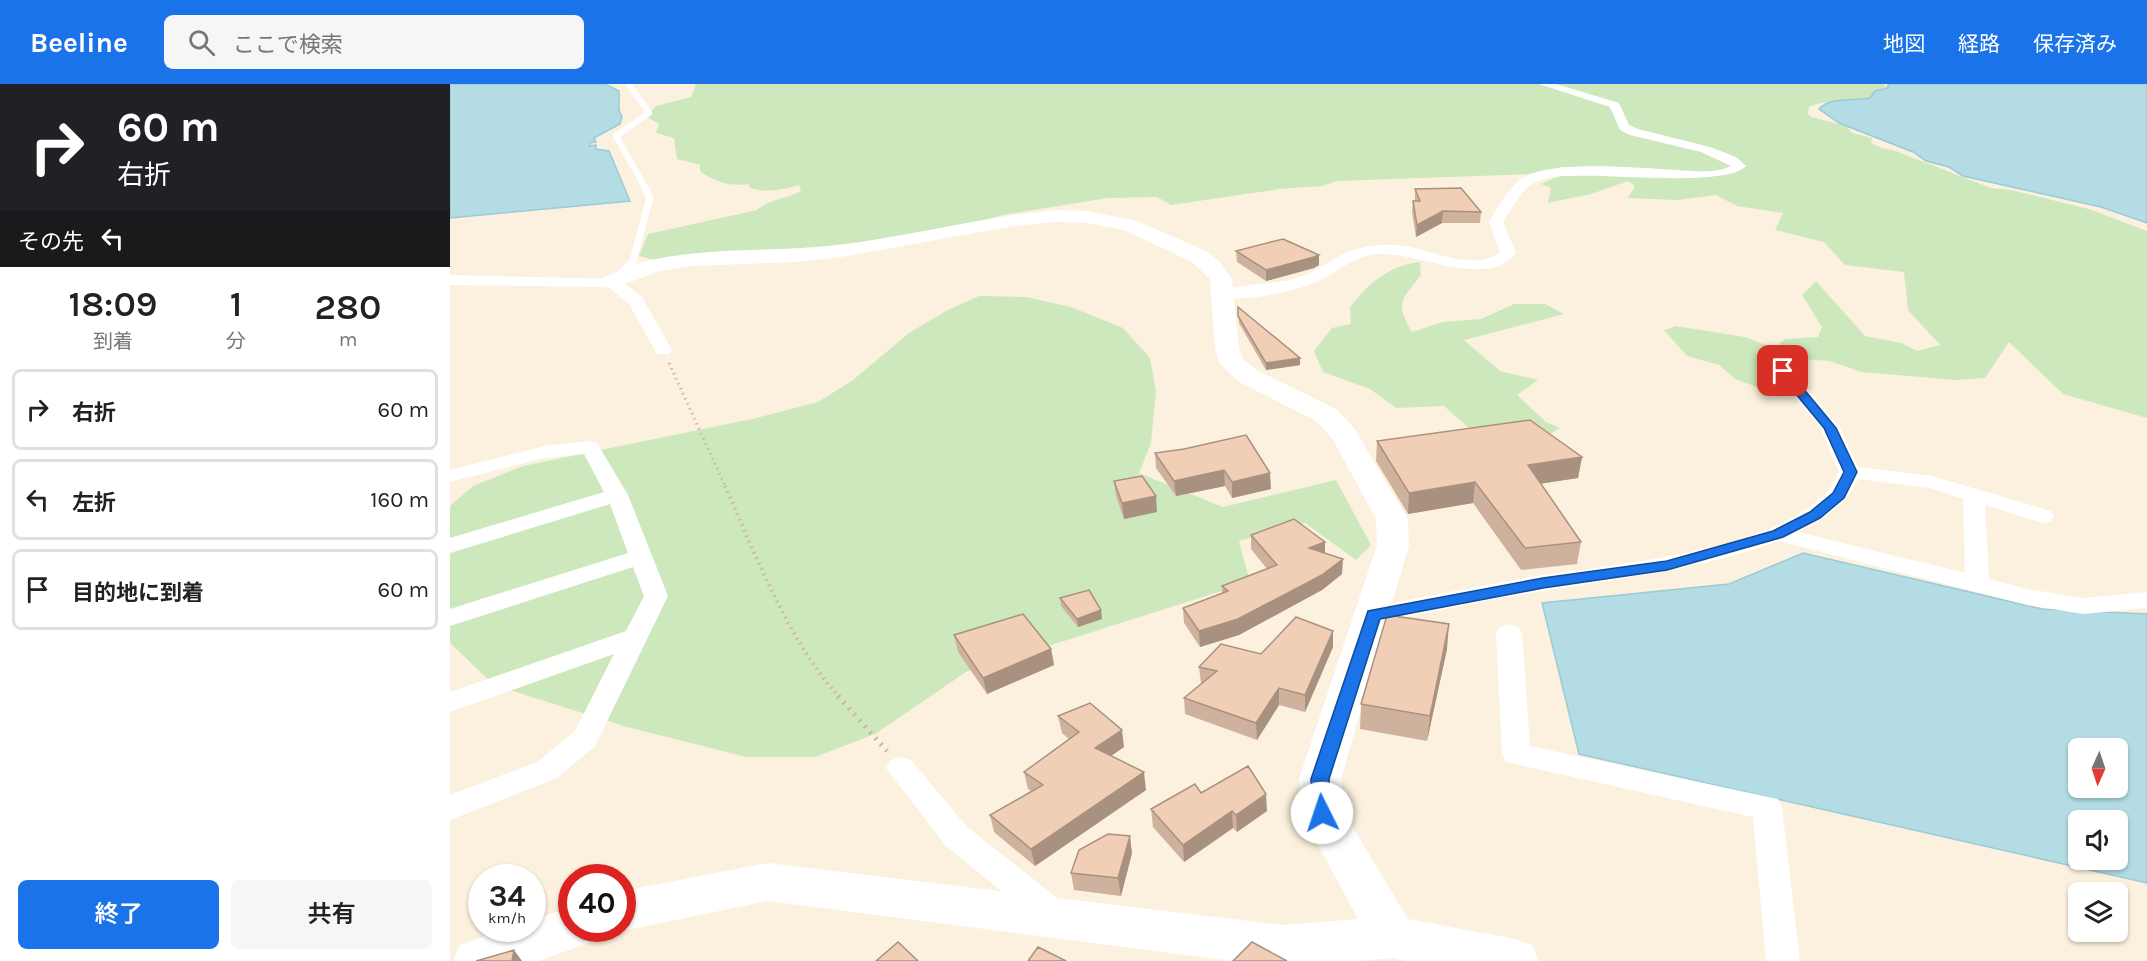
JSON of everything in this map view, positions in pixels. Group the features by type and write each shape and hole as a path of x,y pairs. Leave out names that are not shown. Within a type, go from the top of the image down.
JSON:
{"street":[{"path":"1223,294 1245,294 1311,280 1349,256 1374,250 1408,252 1453,263 1476,264 1504,258 1508,253 1496,222 1523,186 1538,176 1568,171 1707,175 1728,172 1740,166 1733,159 1634,132 1624,127 1615,105 1544,84"},
{"path":"450,280 612,282 652,266 690,260 796,256 841,251 1014,220 1066,216 1087,217 1130,225 1200,257 1213,268 1221,279 1227,349 1233,364 1248,376 1326,415 1344,434 1392,519 1393,545 1320,779 1322,813 1383,949"},
{"path":"612,282 636,301 663,350"},
{"path":"1783,371 1830,428 1850,472"},
{"path":"450,476 544,452 590,447 617,495 656,596 585,738 547,770 450,808"},
{"path":"1373,615 1543,583 1667,565 1778,534 1815,515 1839,495 1850,472"},
{"path":"1850,472 1932,482 2043,516"},
{"path":"1974,494 1977,584"},
{"path":"450,546 617,495"},
{"path":"1778,534 2027,597 2083,606 2147,600"},
{"path":"450,618 642,556"},
{"path":"1509,633 1516,754 1767,808 1783,961"},
{"path":"450,702 633,638"},
{"path":"901,768 956,836 1058,919"},
{"path":"636,908 768,882 1282,946 1383,949 1515,961"},
{"path":"477,961 558,933"}],"lane":[{"path":"612,282 633,261 650,197 616,136 649,113 629,84"}],"path":[{"path":"663,350 780,608 826,683 901,768"}],"green space":[{"path":"696,84 1883,84 1888,88 1869,97 1857,101 1827,102 1815,105 1809,107 1808,114 1811,117 1846,126 1852,133 1872,138 1871,143 1882,148 1893,150 1991,188 2011,190 2089,209 2147,231 2147,418 2063,394 2009,342 1985,378 1956,380 1861,372 1830,361 1785,358 1770,369 1773,393 1735,379 1719,365 1687,356 1664,330 1676,326 1745,337 1774,348 1785,339 1818,337 1822,327 1802,295 1816,281 1865,336 1901,343 1917,351 1940,345 1908,310 1904,272 1845,265 1824,242 1775,230 1783,213 1737,206 1716,195 1678,200 1628,198 1635,186 1628,181 1591,194 1548,203 1551,188 1541,184 1580,167 1562,167 1530,174 1337,181 1322,186 1280,189 1171,205 1157,197 1108,198 1008,214 862,251 662,262 639,256 648,234 757,210 801,191 799,185 769,191 750,188 748,184 723,183 700,171 700,165 677,159 674,138 656,133 659,124 647,117 656,106 691,97"},
{"path":"1420,262 1421,275 1405,297 1402,308 1412,332 1443,322 1481,319 1514,304 1545,304 1564,314 1464,340 1500,371 1538,380 1517,395 1546,422 1560,428 1543,438 1480,438 1444,406 1396,408 1370,389 1323,372 1314,351 1332,328 1351,324 1350,307 1357,298 1389,271"},
{"path":"979,296 1026,297 1071,307 1123,328 1150,358 1156,391 1151,443 1139,473 1223,507 1336,480 1371,545 1356,560 1305,523 1239,541 1250,582 966,672 875,734 815,757 746,757 627,727 494,685 450,643 450,506 473,486 523,466 752,419 818,402 853,380 909,333 948,310"}],"water":[{"path":"450,84 605,84 619,91 619,110 622,117 620,124 594,138 596,142 590,143 590,146 596,145 596,149 609,151 630,201 450,218"},
{"path":"1888,84 2147,84 2147,223 2101,207 1963,176 1949,167 1926,161 1913,152 1839,123 1819,109 1823,105 1836,101 1870,98 1875,91 1888,88"},
{"path":"1803,553 2042,609 2147,614 2147,883 2090,870 2128,870 2128,810 2068,810 2068,865 1579,754 1542,603 1729,584"}],"building":[{"path":"1461,188 1481,212 1443,211 1417,225 1413,201 1420,201 1415,189"},
{"path":"1283,239 1319,255 1266,270 1236,251"},
{"path":"1238,307 1300,358 1266,363 1238,316"},
{"path":"1530,420 1582,457 1528,465 1581,542 1525,548 1475,482 1409,493 1377,441"},
{"path":"1246,435 1270,473 1232,482 1224,470 1174,481 1155,453 1184,449"},
{"path":"1142,476 1156,496 1122,503 1114,481"},
{"path":"1294,519 1325,542 1309,548 1343,559 1322,575 1238,619 1199,631 1183,608 1228,591 1222,586 1277,565 1251,535"},
{"path":"1089,590 1101,610 1077,619 1060,598"},
{"path":"1023,614 1051,649 983,678 954,635"},
{"path":"1387,615 1449,624 1430,716 1361,704"},
{"path":"1296,617 1333,631 1305,695 1279,688 1256,723 1184,698 1217,671 1199,667 1221,644 1261,654"},
{"path":"1090,703 1122,730 1095,748 1144,772 1031,849 990,815 1043,785 1024,772 1079,732 1058,716"},
{"path":"1248,766 1266,794 1236,815 1232,811 1183,845 1151,809 1195,784 1201,793"},
{"path":"1108,834 1130,836 1118,878 1071,873 1079,850"},
{"path":"898,942 918,961 876,961"},
{"path":"1252,942 1287,961 1233,961"},
{"path":"1038,947 1066,961 1028,961"},
{"path":"514,950 512,961 476,961"}],"route":[{"path":"1322,813 1320,779 1373,615 1543,583 1667,565 1778,534 1815,515 1839,495 1850,472 1830,428 1783,371"}]}
